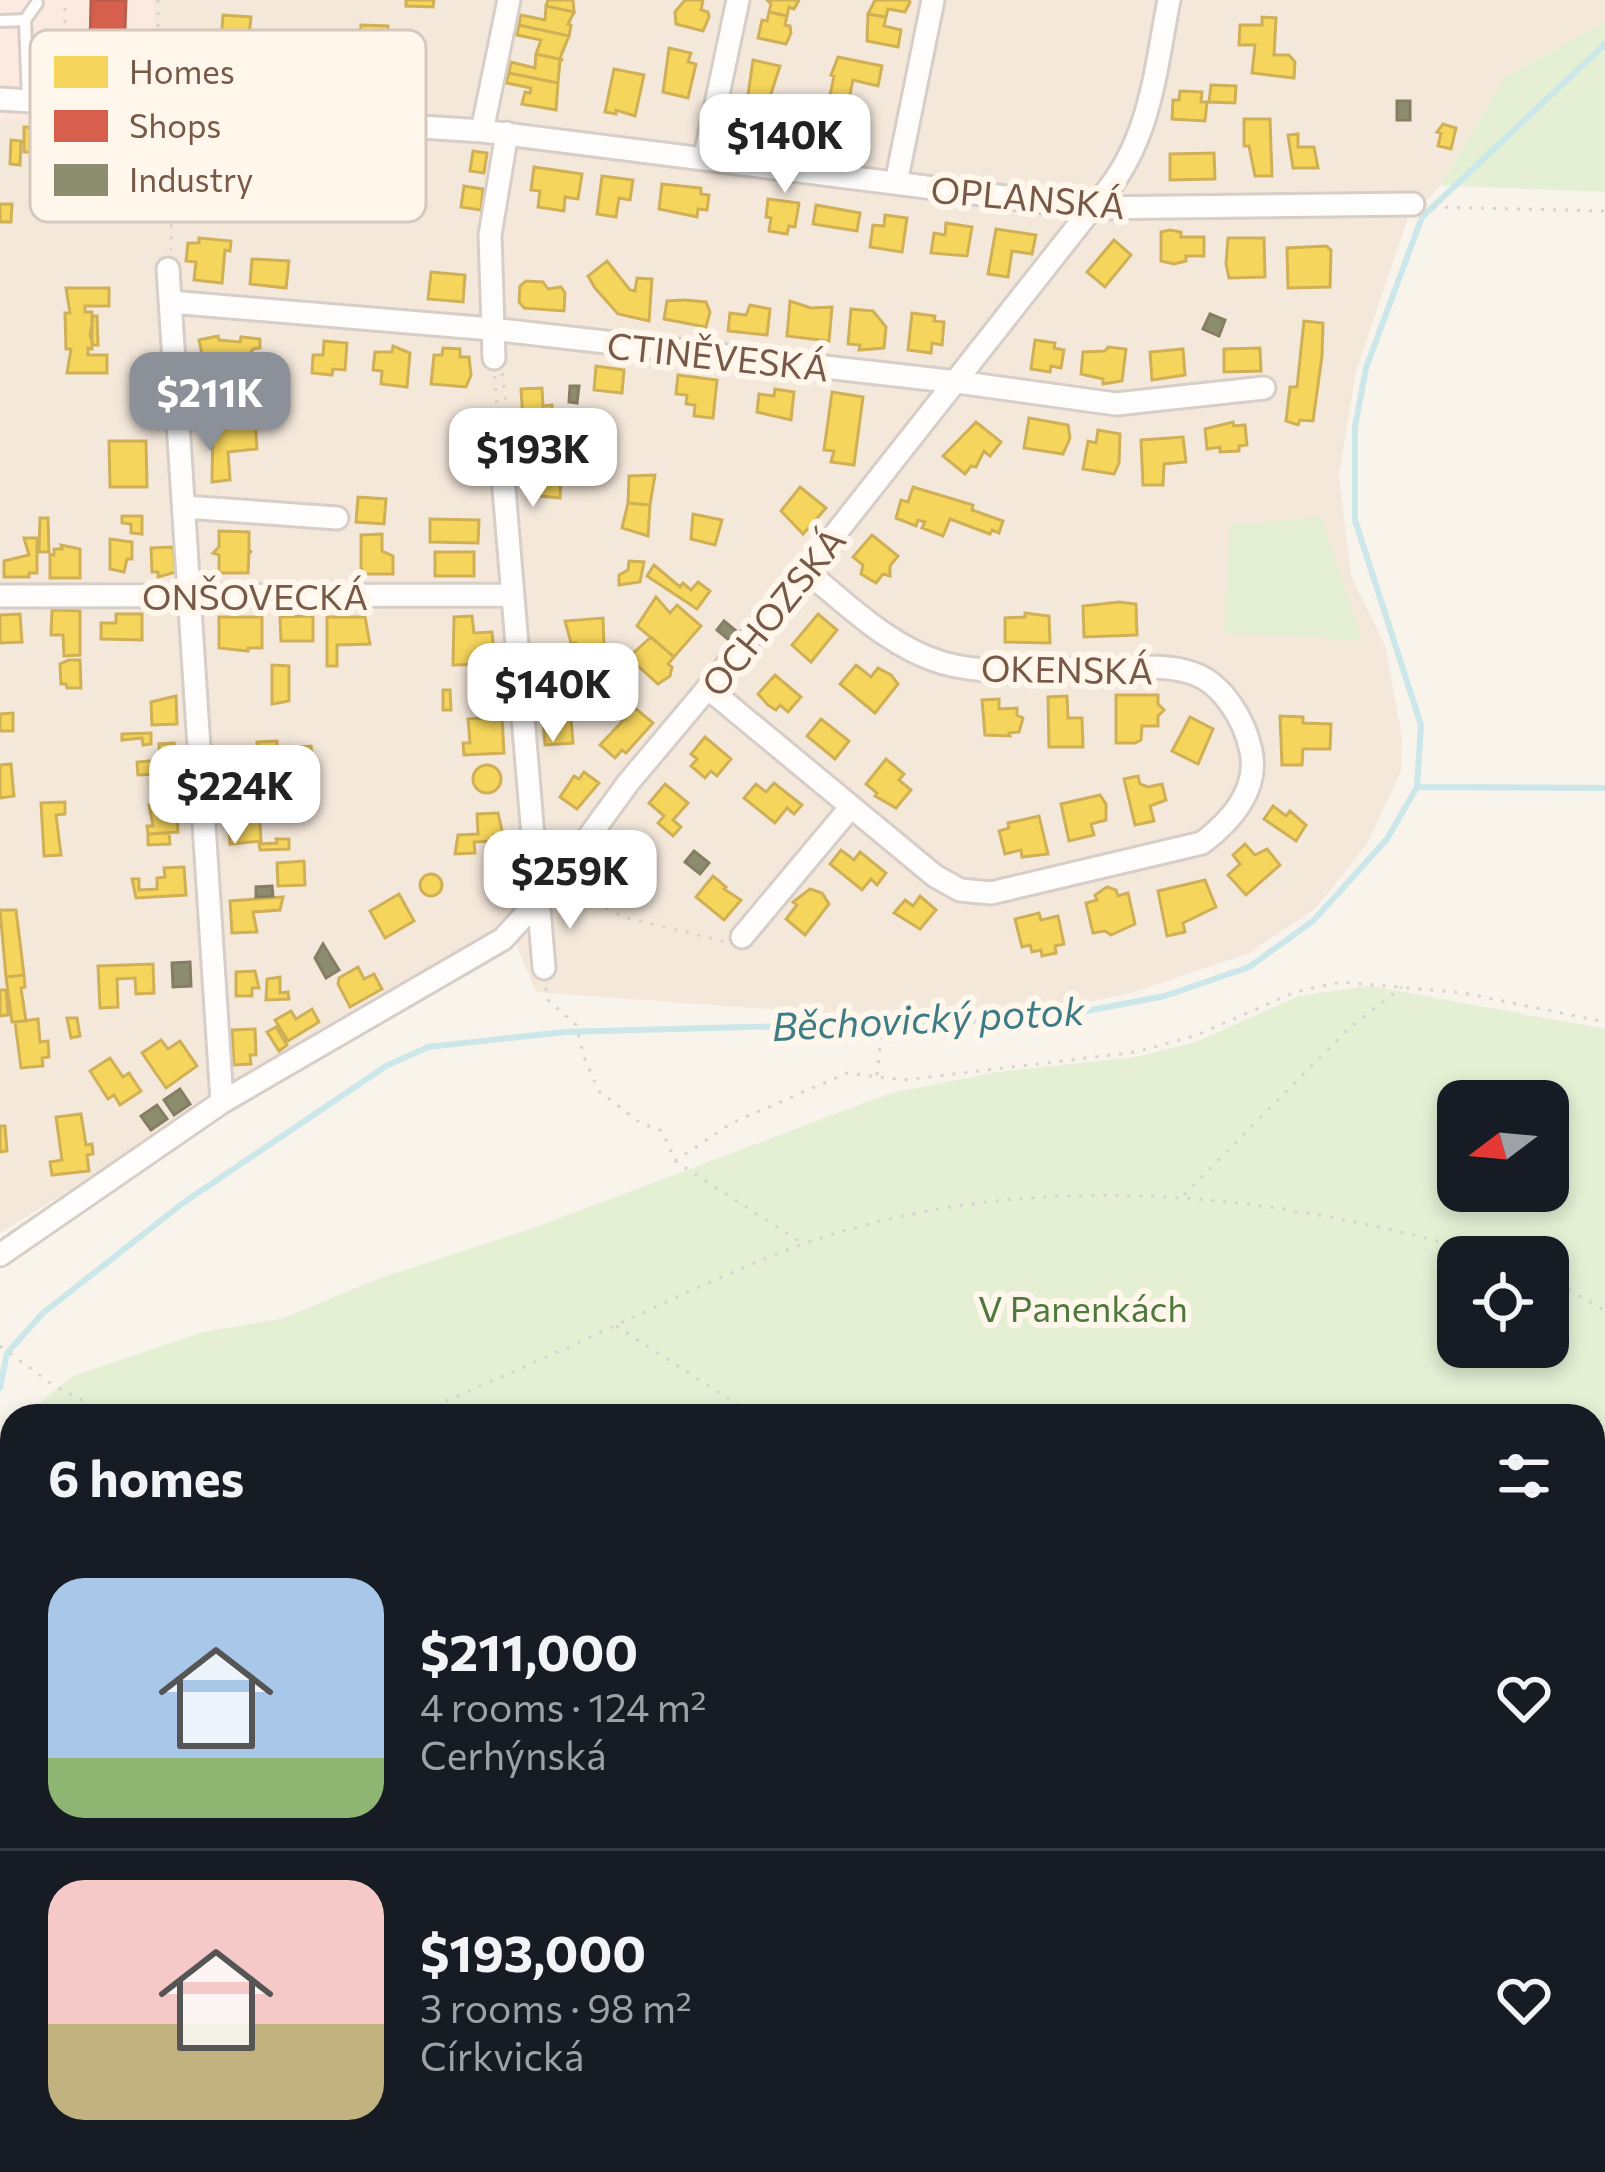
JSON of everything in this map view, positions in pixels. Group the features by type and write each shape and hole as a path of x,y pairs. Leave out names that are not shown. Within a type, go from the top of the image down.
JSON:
{"street":[{"path":"482,130 509,0"},
{"path":"705,156 738,0"},
{"path":"896,182 934,0"},
{"name":"OCHOZSKÁ","path":"0,1255 222,1102 503,939 558,879 628,783 806,571 1092,208 1117,183 1140,138 1169,0"},
{"name":"OPLANSKÁ","path":"0,99 28,100"},
{"name":"OPLANSKÁ","path":"426,126 705,156 1092,208 1413,204"},
{"path":"494,358 490,235 507,134"},
{"path":"168,269 222,1102"},
{"name":"CTINĚVESKÁ","path":"170,302 491,329 1117,404 1264,388"},
{"path":"499,428 544,968"},
{"path":"185,507 338,518"},
{"name":"OKENSKÁ","path":"709,689 850,808 935,876 960,890 991,892 1202,843 1229,822 1248,790 1252,757 1243,722 1220,693 1195,674 1158,667 989,669 942,662 885,637 806,571"},
{"name":"ONŠOVECKÁ","path":"0,596 511,595"},
{"path":"742,937 850,808"}],"lane":[{"path":"28,100 26,20 37,3"},
{"path":"0,22 26,20"}],"path":[{"path":"64,30 65,0"},
{"path":"26,38 30,38"},
{"path":"1452,209 1605,211"},
{"path":"168,269 171,222"},
{"path":"494,358 499,428"},
{"path":"558,879 604,910 623,916 713,939 742,937"},
{"path":"544,968 546,998 576,1025 599,1091 639,1122 662,1131 675,1161 806,1245"},
{"path":"675,1161 732,1123 847,1072 904,1080 1136,1052 1197,1035 1295,992 1341,982 1464,993 1605,1022"},
{"path":"1182,1196 1347,1030 1404,986"},
{"path":"877,1076 883,1018"},
{"path":"440,1404 706,1284 806,1245 925,1213 1042,1197 1182,1196 1306,1212 1437,1240"},
{"path":"1569,1290 1605,1311"},
{"path":"615,1326 736,1404"},
{"path":"0,1346 92,1404"}],"shaded area":[{"path":"0,0 154,0 154,30 30,30 30,121 0,119"},
{"path":"154,0 1605,0 1605,22 1505,77 1441,185 1407,221 1356,371 1339,474 1351,576 1385,645 1402,737 1401,771 1367,844 1316,908 1247,954 1134,992 1051,1010 849,1015 536,992 507,922 0,1233 0,115 30,117 30,222 426,222 426,30 154,30"}],"green space":[{"path":"1605,22 1605,192 1441,185 1505,77"},
{"path":"1321,517 1362,640 1224,633 1230,525"},
{"name":"V Panenkách","path":"1369,986 1605,1029 1605,1404 38,1404 73,1376 203,1332 284,1318 380,1278 528,1230 891,1093 998,1072 1136,1057 1196,1042 1299,996"}],"building: Homes":[{"path":"406,0 434,0 433,7 406,6"},
{"path":"548,0 573,0 574,12 546,6"},
{"path":"685,0 703,0 701,10 709,17 703,31 676,24 675,12"},
{"path":"767,0 799,0 794,9 789,7 787,16 769,12"},
{"path":"875,0 910,2 905,12 888,9 886,17 868,14"},
{"path":"546,6 574,12 569,36 519,25 521,15 545,20"},
{"path":"769,12 787,16 785,25 791,33 786,44 758,38"},
{"path":"868,14 886,17 884,26 901,30 898,47 867,41"},
{"path":"223,15 251,17 250,30 222,30"},
{"path":"1262,17 1276,18 1274,55 1289,55 1295,62 1294,78 1252,73 1255,45 1239,45 1240,25 1262,25"},
{"path":"361,25 388,26 388,30 361,30"},
{"path":"519,25 569,36 563,60 536,54 541,40 517,35"},
{"path":"669,48 691,53 688,62 696,64 688,98 663,92"},
{"path":"536,54 563,60 558,83 509,73 511,62 535,68"},
{"path":"838,57 882,66 878,86 853,80 847,108 858,110 852,135 823,129"},
{"path":"753,60 780,66 769,100 748,95"},
{"path":"614,69 644,75 635,116 605,112"},
{"path":"509,73 558,83 556,110 522,104 531,88 506,83"},
{"path":"1211,85 1236,86 1235,103 1209,102"},
{"path":"1180,91 1202,92 1201,102 1207,102 1205,121 1172,119 1173,100 1179,100"},
{"path":"747,101 768,105 763,141 737,135"},
{"path":"1244,119 1270,119 1272,176 1255,176 1249,146 1244,146"},
{"path":"1443,124 1456,128 1451,149 1438,146 1441,133 1437,132"},
{"path":"24,127 30,127 30,152 24,152"},
{"path":"1298,134 1298,147 1314,147 1318,168 1293,168 1288,135"},
{"path":"11,140 21,141 20,165 10,164"},
{"path":"473,151 487,153 484,173 470,171"},
{"path":"1214,153 1215,179 1170,180 1170,154"},
{"path":"534,167 582,174 578,199 565,197 564,211 538,207 540,191 531,190"},
{"path":"602,176 633,180 630,200 619,198 616,217 597,214"},
{"path":"662,184 701,188 701,194 709,195 707,210 698,209 697,217 659,209"},
{"path":"464,186 483,189 481,210 461,207"},
{"path":"768,199 799,203 795,227 789,226 787,234 769,231"},
{"path":"0,204 12,204 11,222 0,222"},
{"path":"816,205 860,213 857,231 813,224"},
{"path":"885,215 907,218 902,252 870,247 873,225 884,226"},
{"path":"946,223 972,227 967,256 931,253 934,233 945,235"},
{"path":"996,229 1036,235 1032,254 1012,251 1008,277 988,274"},
{"path":"1161,232 1181,232 1181,237 1204,237 1204,256 1186,256 1186,261 1174,264 1161,261"},
{"path":"199,238 231,241 230,251 225,250 222,283 194,280 196,262 186,261 188,243 199,243"},
{"path":"1228,238 1264,238 1265,277 1229,278"},
{"path":"1114,240 1131,255 1105,287 1087,272"},
{"path":"1326,246 1331,250 1330,287 1288,288 1287,248"},
{"path":"252,259 289,261 286,288 250,284"},
{"path":"607,261 630,290 635,291 637,278 652,279 649,321 618,314 595,288 588,276"},
{"path":"431,272 465,275 463,302 428,299"},
{"path":"526,281 543,282 548,289 561,287 564,311 524,308 519,302 520,286"},
{"path":"66,288 109,288 109,306 85,306 85,312 92,312 88,355 107,355 107,373 67,373 71,349 66,349 65,313 70,313"},
{"path":"667,301 706,302 710,312 706,327 664,319"},
{"path":"790,301 811,308 832,307 829,341 787,336"},
{"path":"750,305 770,309 767,335 728,331 730,313 746,315"},
{"path":"851,309 873,311 886,327 884,348 859,350 860,345 848,344"},
{"path":"912,313 944,322 942,345 932,343 931,353 908,350"},
{"path":"93,316 97,316 98,345 93,345 90,335"},
{"path":"1304,321 1323,323 1322,356 1313,421 1300,420 1298,425 1286,421 1290,387 1297,387"},
{"path":"218,336 240,342 241,337 260,339 260,348 249,356 253,380 263,384 261,399 209,396 211,372 219,370 220,361 203,359 199,340"},
{"path":"1035,340 1055,343 1054,348 1064,350 1061,368 1051,366 1050,372 1031,369"},
{"path":"324,341 347,343 345,370 333,369 332,375 312,373 313,355 323,355"},
{"path":"393,346 410,353 407,387 381,384 382,371 373,370 375,352 392,352"},
{"path":"443,348 460,349 460,357 469,357 471,375 466,387 431,384 434,355 442,355"},
{"path":"1260,348 1261,371 1224,372 1224,349"},
{"path":"1126,349 1122,381 1103,384 1103,379 1081,374 1083,352"},
{"path":"1183,349 1185,375 1152,380 1150,352"},
{"path":"596,366 624,370 622,393 594,390"},
{"path":"678,375 717,380 713,418 694,416 695,405 686,404 687,395 676,394"},
{"path":"542,388 543,406 552,405 552,416 523,420 521,389"},
{"path":"775,389 794,392 791,420 757,412 759,394 774,396"},
{"path":"832,392 863,397 854,465 831,462 834,451 824,450"},
{"path":"1029,418 1068,425 1070,438 1063,454 1024,448"},
{"path":"255,419 257,449 228,452 230,480 212,482 213,423"},
{"path":"976,422 1001,442 990,456 984,451 976,467 965,474 943,456"},
{"path":"1233,422 1234,426 1245,425 1247,445 1239,446 1239,451 1207,449 1205,429"},
{"path":"1098,430 1120,434 1114,474 1083,469 1088,441 1096,443"},
{"path":"1183,437 1186,462 1164,464 1163,485 1143,485 1141,440"},
{"path":"109,441 146,441 147,487 110,487"},
{"path":"538,445 562,448 560,498 529,495 527,484 535,469"},
{"path":"655,475 650,505 628,503 629,476"},
{"path":"800,487 826,508 803,534 781,511"},
{"path":"913,487 973,505 972,510 1003,521 999,533 950,519 943,536 922,528 925,522 918,520 916,526 896,518 901,500 908,502"},
{"path":"358,497 386,499 384,524 356,522"},
{"path":"628,503 650,505 648,536 622,528"},
{"path":"693,514 722,520 715,545 691,539"},
{"path":"122,516 142,516 142,534 131,533 131,524 122,523"},
{"path":"40,518 48,518 49,552 39,552"},
{"path":"430,519 479,520 478,543 430,542"},
{"path":"219,531 249,532 248,573 219,573 219,555 213,553 219,547"},
{"path":"382,534 382,551 393,556 393,574 365,574 361,535"},
{"path":"872,535 898,556 890,566 890,576 883,574 876,583 861,574 863,565 853,557"},
{"path":"24,538 37,538 37,573 4,577 4,561 29,555"},
{"path":"110,539 132,542 132,559 127,559 124,572 110,569"},
{"path":"61,545 80,549 80,578 50,578 50,554 62,549"},
{"path":"173,547 176,572 158,577 158,572 152,572 151,548"},
{"path":"435,552 474,552 474,576 435,576"},
{"path":"629,561 644,562 640,582 619,585 619,575 628,570"},
{"path":"654,565 680,587 683,583 691,590 698,582 710,591 697,609 647,576"},
{"path":"656,597 670,613 677,605 701,626 674,657 637,626"},
{"path":"1136,604 1137,635 1084,637 1083,606"},
{"path":"52,610 80,611 80,655 64,656 63,635 51,635"},
{"path":"1025,613 1049,616 1050,643 1005,642 1005,618 1025,617"},
{"path":"20,614 22,642 0,643 0,615"},
{"path":"116,614 142,614 142,640 101,639 101,623 116,623"},
{"path":"818,614 837,630 811,662 792,645"},
{"path":"313,616 313,641 281,641 280,617"},
{"path":"472,616 474,633 492,632 495,664 453,665 454,617"},
{"path":"219,617 262,617 262,648 219,648"},
{"path":"327,617 365,617 370,644 337,645 337,666 327,666"},
{"path":"603,618 604,646 576,648 571,643 565,621"},
{"path":"651,637 674,657 668,664 670,676 658,684 639,667 630,667 627,659"},
{"path":"80,660 81,688 61,684 60,664"},
{"path":"272,665 289,666 289,701 272,704"},
{"path":"856,665 871,677 878,668 898,684 875,713 840,684"},
{"path":"775,675 801,697 788,712 780,705 776,710 758,694"},
{"path":"568,678 573,743 545,745 540,680"},
{"path":"443,690 450,690 451,710 443,710"},
{"path":"1116,695 1158,695 1164,710 1158,726 1142,726 1141,740 1135,743 1116,743"},
{"path":"176,696 177,724 152,725 151,702"},
{"path":"1067,696 1068,718 1082,718 1083,747 1049,747 1048,697"},
{"path":"999,699 999,709 1017,708 1017,715 1023,718 1019,732 985,735 982,700"},
{"path":"635,708 653,723 626,753 622,750 615,758 600,745"},
{"path":"13,713 13,731 0,731 0,714"},
{"path":"1280,716 1331,724 1330,749 1303,749 1302,765 1282,765"},
{"path":"502,717 504,753 464,755 463,743 470,743 468,719"},
{"path":"1190,717 1213,729 1198,764 1172,751"},
{"path":"821,719 849,741 835,759 807,736"},
{"path":"151,733 151,744 143,745 142,738 122,740 122,734"},
{"path":"705,737 731,759 717,776 711,771 705,778 691,766 697,759 691,754"},
{"path":"277,741 277,757 258,758 257,742"},
{"path":"174,743 179,748 180,773 138,775 137,762 160,760 159,744"},
{"path":"311,746 312,756 277,758 283,748"},
{"path":"886,759 904,774 899,780 911,790 896,808 875,796 866,784"},
{"path":"11,764 14,796 0,798 0,765"},
{"path":"487,765 497,769 501,779 497,789 487,793 477,789 473,779 477,769"},
{"path":"250,769 250,780 238,781 238,787 244,787 239,804 247,803 247,807 228,809 223,770"},
{"path":"584,772 599,783 577,809 560,797 574,776 579,779"},
{"path":"1138,776 1140,784 1148,787 1162,784 1166,800 1150,806 1154,821 1135,825 1124,779"},
{"path":"774,783 802,805 794,814 787,808 775,823 744,798 756,784 766,792"},
{"path":"665,784 688,803 673,820 681,827 673,836 658,823 664,816 649,803"},
{"path":"1100,795 1106,804 1106,820 1091,824 1094,835 1069,841 1061,804"},
{"path":"65,802 65,814 56,815 61,855 44,856 41,803"},
{"path":"176,803 178,832 148,834 147,826 153,826 149,805"},
{"path":"1273,806 1286,816 1290,811 1306,825 1296,841 1264,819"},
{"path":"259,808 261,841 230,844 228,819 243,818 242,809"},
{"path":"498,813 503,835 494,835 495,841 474,842 475,853 455,854 458,835 478,834 477,814"},
{"path":"1039,816 1048,854 1022,857 1021,850 1005,854 999,831 1009,828 1008,823"},
{"path":"627,832 646,846 641,860 624,871 609,861"},
{"path":"169,833 170,844 148,845 148,834"},
{"path":"276,839 289,839 289,849 260,850 259,844 277,843"},
{"path":"1245,844 1255,855 1267,849 1280,865 1246,895 1228,875 1240,864 1233,855"},
{"path":"841,850 854,860 860,852 886,873 877,885 871,879 862,890 830,864"},
{"path":"304,861 305,885 278,886 277,863"},
{"path":"184,867 186,895 136,898 132,879 139,879 139,890 157,889 157,878 165,877 164,868"},
{"path":"431,874 442,885 431,896 420,885"},
{"path":"713,876 741,900 724,920 696,897"},
{"path":"1205,880 1216,907 1183,923 1185,932 1167,936 1158,891"},
{"path":"1107,887 1118,896 1128,893 1135,924 1111,935 1093,933 1086,903 1097,900 1095,895"},
{"path":"810,889 822,893 829,904 805,935 786,919 797,905 793,902"},
{"path":"399,894 414,921 385,938 370,911"},
{"path":"920,896 936,910 920,929 894,913 905,900 913,906"},
{"path":"283,897 280,910 253,912 257,932 232,933 230,901"},
{"path":"0,910 16,910 24,975 6,977"},
{"path":"1039,913 1041,920 1058,916 1064,944 1055,946 1056,953 1042,956 1041,950 1032,952 1030,945 1022,947 1015,919"},
{"path":"153,964 154,993 136,994 135,978 117,979 118,1007 100,1008 98,966"},
{"path":"358,967 364,979 374,974 382,989 350,1007 339,978"},
{"path":"255,971 259,988 252,988 252,996 236,996 236,972"},
{"path":"24,975 26,1021 12,1022 6,977"},
{"path":"280,977 280,993 288,992 289,999 266,1000 267,979"},
{"path":"0,990 6,990 8,1015 0,1016"},
{"path":"312,1009 319,1022 288,1041 275,1020 291,1011 296,1019"},
{"path":"67,1018 77,1018 80,1036 71,1038"},
{"path":"38,1019 40,1042 48,1041 49,1057 42,1058 43,1066 21,1068 15,1022"},
{"path":"276,1027 287,1045 279,1051 267,1032"},
{"path":"255,1029 256,1055 250,1055 251,1064 234,1065 232,1030"},
{"path":"161,1040 168,1049 180,1041 197,1066 166,1088 142,1053"},
{"path":"110,1058 141,1091 120,1105 114,1095 108,1099 90,1071"},
{"path":"81,1114 86,1145 92,1144 93,1154 87,1155 89,1171 52,1175 50,1162 62,1160 56,1117"},
{"path":"0,1126 5,1126 7,1151 0,1152"}],"building: Shops":[{"path":"91,0 126,0 125,30 90,30"}],"building: Industry":[{"path":"1397,101 1410,101 1410,120 1397,120"},
{"path":"1210,314 1225,320 1219,336 1203,329"},
{"path":"570,386 579,386 577,403 569,402"},
{"path":"724,621 741,635 734,644 717,630"},
{"path":"562,654 563,670 545,671 544,655"},
{"path":"694,851 709,863 700,874 685,862"},
{"path":"272,886 273,896 256,897 256,887"},
{"path":"323,944 339,970 326,978 315,958"},
{"path":"190,962 191,986 173,987 172,963"},
{"path":"180,1089 190,1104 174,1115 164,1100"},
{"path":"157,1105 167,1119 151,1130 141,1116"}],"waterway":[{"name":"Běchovický potok","path":"0,1388 7,1353 43,1313 183,1203 386,1066 428,1047 564,1032 1044,1019 1165,996 1249,967 1313,921 1387,839 1417,787 1421,725 1355,520 1355,427 1366,368 1422,217 1605,44"},
{"path":"1417,787 1605,788"}]}
